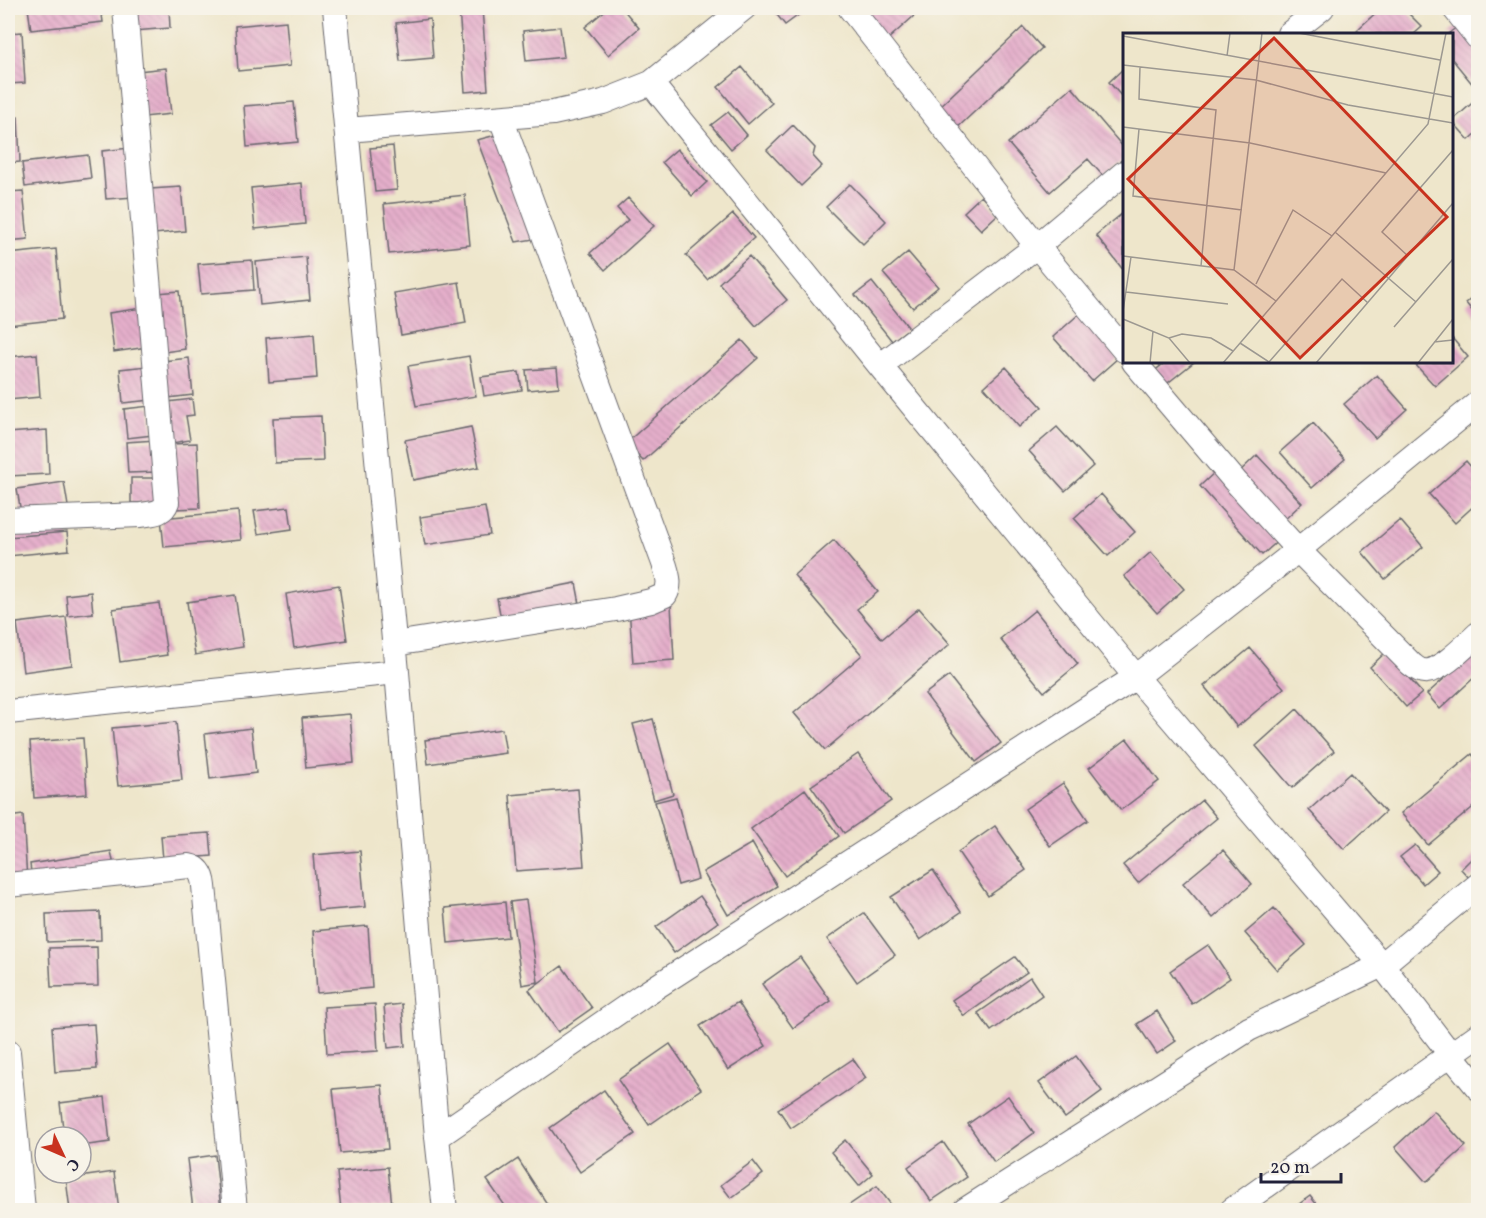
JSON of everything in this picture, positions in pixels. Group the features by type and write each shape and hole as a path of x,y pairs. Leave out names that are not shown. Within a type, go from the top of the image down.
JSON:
{"street":[{"path":"8,520 141,515 162,510 167,502 125,8"},
{"path":"335,8 445,1210"},
{"path":"347,130 553,113 603,102 651,82 744,8"},
{"path":"850,8 1037,246 1123,348"},
{"path":"1290,33 1322,8"},
{"path":"1454,8 1479,38"},
{"path":"651,82 880,366 1137,677 1382,965 1479,1088"},
{"path":"394,644 615,609 651,601 665,595 669,585 665,566 501,118"},
{"path":"880,366 1037,246 1123,174"},
{"path":"1135,363 1235,481 1298,550 1411,664 1425,672 1432,670 1479,634"},
{"path":"437,1137 642,996 1137,677 1479,403"},
{"path":"8,712 397,672"},
{"path":"8,885 189,866 194,867 203,876 235,1210"},
{"path":"965,1210 1249,1029 1382,965 1479,885"},
{"path":"1232,1210 1479,1035"},
{"path":"8,1052 23,1210"}],"building":[{"path":"28,8 101,8 103,22 31,30"},
{"path":"133,8 169,8 170,28 134,31"},
{"path":"459,8 482,8 488,90 465,92"},
{"path":"608,8 622,8 639,28 608,55 585,27"},
{"path":"777,8 808,8 785,25 774,11"},
{"path":"876,8 907,8 914,16 886,41 865,16"},
{"path":"1381,8 1403,8 1422,27 1415,33 1360,33 1357,30"},
{"path":"430,19 433,58 400,61 396,23"},
{"path":"286,21 290,66 238,71 235,26"},
{"path":"1458,26 1478,49 1478,91 1453,60 1453,33 1449,33"},
{"path":"560,27 564,57 526,61 523,31"},
{"path":"1023,27 1042,48 954,131 935,111"},
{"path":"22,32 25,83 8,84 8,33"},
{"path":"742,67 772,103 748,124 718,87"},
{"path":"166,68 171,114 144,117 138,71"},
{"path":"1123,69 1123,98 1109,82"},
{"path":"1072,87 1123,147 1123,159 1103,176 1088,159 1050,192 1008,143"},
{"path":"1478,98 1478,132 1469,140 1453,120"},
{"path":"294,102 298,142 247,147 244,106"},
{"path":"728,112 747,135 731,149 711,125"},
{"path":"18,117 20,162 8,163 8,118"},
{"path":"793,125 815,148 813,156 822,166 801,186 767,150"},
{"path":"500,134 540,238 516,242 477,140"},
{"path":"393,146 397,190 375,192 370,148"},
{"path":"130,148 134,197 106,199 102,151"},
{"path":"677,149 707,182 692,196 662,162"},
{"path":"88,155 91,178 25,187 22,163"},
{"path":"302,183 305,224 255,229 251,188"},
{"path":"850,184 886,221 863,244 826,207"},
{"path":"181,187 185,231 154,234 150,189"},
{"path":"23,191 28,239 8,241 8,192"},
{"path":"465,195 470,245 389,254 384,204"},
{"path":"981,196 998,214 981,230 964,212"},
{"path":"628,198 654,226 605,270 590,253 628,220 617,208"},
{"path":"1123,213 1123,270 1096,235"},
{"path":"733,214 754,238 707,279 686,255"},
{"path":"56,249 62,319 8,325 8,254"},
{"path":"908,252 938,287 913,308 883,273"},
{"path":"749,256 787,300 756,326 719,283"},
{"path":"306,257 310,300 260,305 256,262"},
{"path":"252,260 254,290 201,294 198,264"},
{"path":"459,282 466,323 401,335 394,293"},
{"path":"872,282 909,328 892,341 855,295"},
{"path":"179,291 185,349 164,352 158,293"},
{"path":"1478,293 1478,318 1466,303"},
{"path":"142,308 147,347 114,352 109,313"},
{"path":"1079,314 1118,358 1092,381 1053,337"},
{"path":"314,334 317,378 269,382 266,338"},
{"path":"1453,339 1468,357 1435,386 1414,363 1453,363"},
{"path":"742,340 758,358 643,461 626,443"},
{"path":"37,354 40,397 8,400 8,357"},
{"path":"469,356 476,396 416,406 408,366"},
{"path":"189,358 193,395 168,398 163,361"},
{"path":"1165,363 1193,363 1164,386 1153,372"},
{"path":"147,366 151,400 123,403 120,369"},
{"path":"1006,367 1042,407 1019,427 984,387"},
{"path":"557,368 559,387 528,390 526,370"},
{"path":"519,372 522,390 484,396 481,377"},
{"path":"1377,375 1407,409 1375,438 1344,404"},
{"path":"192,399 194,415 186,416 190,440 172,443 168,402"},
{"path":"150,406 153,435 127,438 124,409"},
{"path":"321,416 323,461 275,463 273,418"},
{"path":"1313,423 1345,459 1312,488 1280,452"},
{"path":"471,427 479,467 413,480 405,440"},
{"path":"1057,427 1093,466 1065,491 1029,451"},
{"path":"47,430 49,474 8,476 8,433"},
{"path":"156,440 157,472 128,473 126,442"},
{"path":"197,443 200,508 175,509 172,444"},
{"path":"1257,455 1302,503 1281,523 1235,476"},
{"path":"1466,461 1478,475 1478,502 1455,523 1429,494"},
{"path":"1217,470 1279,540 1262,555 1200,486"},
{"path":"131,478 158,478 158,502 131,503"},
{"path":"64,482 68,506 21,513 17,489"},
{"path":"1101,494 1135,532 1108,556 1074,518"},
{"path":"289,507 292,529 258,534 254,511"},
{"path":"485,507 490,535 425,545 420,517"},
{"path":"238,511 241,540 164,547 161,518"},
{"path":"1400,520 1423,547 1385,579 1362,552"},
{"path":"67,532 69,550 8,556 8,537"},
{"path":"834,540 878,592 857,609 882,639 919,608 950,644 825,750 794,713 862,655 794,575"},
{"path":"1151,552 1184,589 1157,613 1124,576"},
{"path":"576,583 580,604 501,619 497,598"},
{"path":"339,585 347,640 294,648 286,594"},
{"path":"91,592 93,613 68,616 66,595"},
{"path":"235,595 243,647 195,655 187,602"},
{"path":"159,603 167,655 120,662 113,609"},
{"path":"671,604 674,660 633,663 629,607"},
{"path":"1035,610 1078,664 1044,692 1000,639"},
{"path":"66,617 72,665 23,672 17,623"},
{"path":"1250,648 1284,688 1237,727 1204,686"},
{"path":"1478,648 1478,674 1440,709 1427,694"},
{"path":"1386,652 1422,693 1406,707 1370,667"},
{"path":"949,676 1001,743 976,762 925,694"},
{"path":"1297,709 1334,751 1292,788 1256,746"},
{"path":"350,714 354,763 306,768 302,718"},
{"path":"653,719 673,794 654,800 633,724"},
{"path":"176,722 182,780 118,786 112,728"},
{"path":"251,728 256,773 210,779 205,734"},
{"path":"502,729 506,753 428,764 425,740"},
{"path":"83,738 87,794 34,798 30,742"},
{"path":"1127,739 1159,781 1121,810 1089,768"},
{"path":"858,754 891,801 844,833 811,786"},
{"path":"1472,754 1478,762 1478,803 1428,845 1401,813"},
{"path":"1350,773 1385,812 1344,849 1309,810"},
{"path":"1063,783 1088,820 1050,846 1025,809"},
{"path":"578,789 584,866 516,871 510,795"},
{"path":"805,789 839,836 785,876 751,829"},
{"path":"676,797 698,879 678,885 655,802"},
{"path":"1202,800 1217,818 1138,883 1123,865"},
{"path":"23,815 27,880 8,881 8,817"},
{"path":"995,826 1026,870 988,896 958,852"},
{"path":"210,833 212,856 163,860 161,836"},
{"path":"752,843 777,886 728,915 703,872"},
{"path":"1415,845 1438,871 1423,884 1400,857"},
{"path":"1223,850 1252,884 1213,918 1183,883"},
{"path":"111,851 114,866 32,880 30,864"},
{"path":"360,851 365,907 318,911 313,855"},
{"path":"1478,852 1478,871 1470,879 1461,869"},
{"path":"933,870 961,912 920,940 891,897"},
{"path":"700,896 718,922 674,953 656,927"},
{"path":"526,900 538,982 522,985 510,902"},
{"path":"505,902 508,937 448,943 445,908"},
{"path":"1274,908 1306,945 1277,970 1245,933"},
{"path":"100,912 101,940 47,942 46,914"},
{"path":"864,913 895,955 857,982 827,939"},
{"path":"368,926 372,988 317,993 313,931"},
{"path":"1208,945 1230,978 1192,1004 1170,971"},
{"path":"97,947 98,986 51,987 49,948"},
{"path":"800,957 831,1001 793,1028 762,984"},
{"path":"1015,957 1027,972 964,1016 952,1000"},
{"path":"562,966 592,1008 558,1032 529,990"},
{"path":"1030,977 1042,995 991,1031 978,1013"},
{"path":"738,1002 766,1046 728,1070 700,1026"},
{"path":"375,1004 378,1051 327,1054 324,1007"},
{"path":"402,1004 405,1046 388,1048 384,1006"},
{"path":"1157,1011 1176,1041 1157,1054 1137,1024"},
{"path":"94,1024 97,1069 55,1072 52,1027"},
{"path":"670,1044 701,1089 649,1125 618,1080"},
{"path":"1076,1056 1102,1091 1065,1118 1039,1083"},
{"path":"853,1059 866,1078 791,1128 778,1109"},
{"path":"382,1085 388,1149 340,1153 333,1089"},
{"path":"604,1090 635,1134 580,1172 550,1128"},
{"path":"1008,1096 1034,1133 994,1162 968,1124"},
{"path":"105,1097 110,1142 93,1144 93,1125 63,1125 60,1103"},
{"path":"1434,1111 1466,1146 1426,1182 1395,1147"},
{"path":"845,1140 873,1174 859,1186 831,1152"},
{"path":"943,1142 967,1177 931,1201 908,1167"},
{"path":"215,1155 221,1210 193,1210 187,1159"},
{"path":"518,1159 551,1210 508,1210 487,1180"},
{"path":"753,1161 763,1174 731,1198 721,1185"},
{"path":"388,1167 392,1206 341,1210 337,1172"},
{"path":"114,1172 119,1210 70,1210 67,1185 93,1185 93,1175"},
{"path":"877,1186 895,1210 842,1210"},
{"path":"1310,1196 1321,1210 1291,1210"}]}
